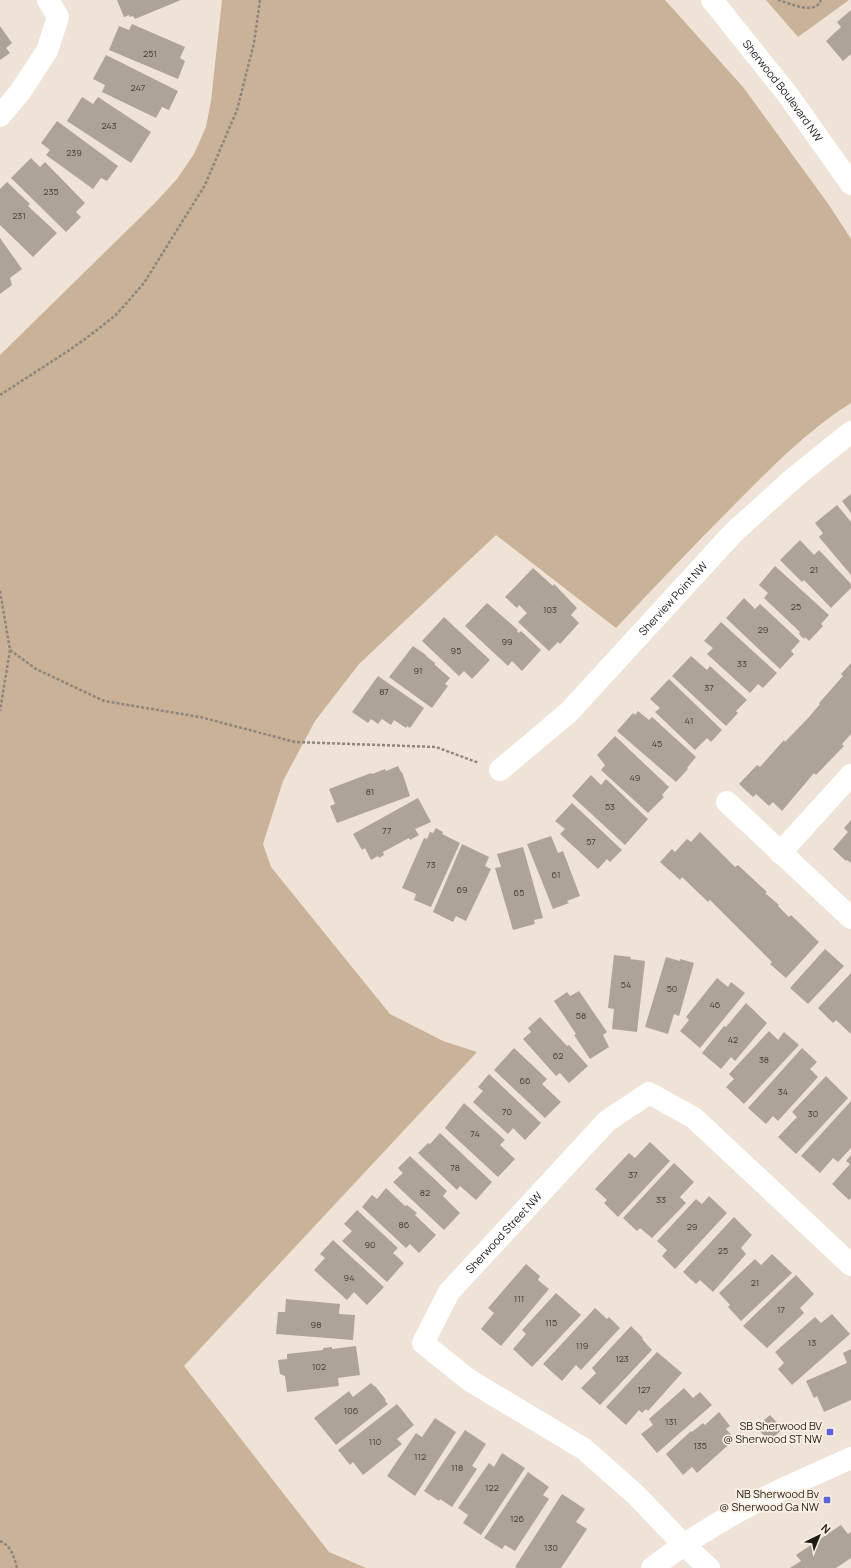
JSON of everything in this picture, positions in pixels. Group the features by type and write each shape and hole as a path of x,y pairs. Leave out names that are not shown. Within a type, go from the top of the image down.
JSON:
{"street":[{"path":"0,116 20,92 47,51 58,17 48,0"},
{"name":"Sherwood Boulevard NW","path":"712,0 788,95 851,184"},
{"name":"Sherview Point NW","path":"500,770 569,712 734,532 795,477 851,432"},
{"path":"780,853 851,775"},
{"path":"727,802 851,918"},
{"name":"Sherwood Street NW","path":"684,1545 636,1495 584,1449 469,1380 423,1343 449,1292 607,1121 649,1093 694,1118 851,1265"},
{"path":"652,1568 721,1521 760,1500 851,1458"},
{"path":"684,1545 709,1568"}],"path":[{"path":"0,395 72,349 93,333 116,314 144,283 205,185 237,110 254,43 260,0"},
{"path":"778,0 805,8 812,8 818,6 821,0"},
{"path":"0,591 10,650 0,711"},
{"path":"10,650 36,669 104,701 200,717 295,742 436,747 500,770"},
{"path":"0,1541 7,1544 13,1554 17,1568"}],"shaded area":[{"path":"222,0 665,0 743,87 829,205 851,239 851,403 821,424 780,460 709,530 616,628 496,535 359,664 315,721 283,781 263,844 271,867 390,1014 443,1041 477,1052 184,1366 329,1552 366,1568 0,1568 0,355 154,204 177,179 194,154 206,127 211,101"},
{"path":"766,0 849,0 798,37"}],"building":[{"path":"117,0 181,0 135,19 133,16 130,17 129,15 124,17"},
{"path":"851,10 851,54 843,61 826,41 841,27 837,22"},
{"path":"132,24 185,47 180,58 185,61 178,79 109,50 119,26 129,30"},
{"path":"0,26 12,43 6,48 10,53 0,60"},
{"path":"106,55 178,91 169,110 162,107 156,118 102,92 105,85 93,79"},
{"path":"82,97 93,104 98,97 151,132 131,163 67,121"},
{"path":"57,121 118,166 107,181 101,178 93,189 46,155 50,150 41,143"},
{"path":"31,158 40,167 45,162 85,203 76,212 81,217 66,232 11,178"},
{"path":"7,182 30,204 28,206 57,233 33,257 0,225 0,189"},
{"path":"0,238 22,269 10,278 12,285 0,294"},
{"path":"851,494 851,513 842,501"},
{"path":"837,505 851,522 851,575 819,537 823,533 815,523"},
{"path":"800,540 814,555 819,550 851,584 851,588 831,608 804,580 802,582 780,560"},
{"path":"775,566 829,615 821,624 823,626 809,641 805,637 804,639 799,634 800,632 764,598 768,593 759,585"},
{"path":"533,568 553,586 554,584 577,608 571,615 579,623 560,644 558,642 549,651 518,622 527,613 519,605 517,608 505,597"},
{"path":"744,598 755,609 760,604 800,641 791,651 794,654 780,669 726,618"},
{"path":"487,603 518,630 517,631 519,633 521,631 541,650 522,671 512,661 508,666 465,626"},
{"path":"444,617 490,660 472,679 464,671 459,676 422,641"},
{"path":"721,622 777,673 763,688 758,684 750,693 707,654 713,648 704,641"},
{"path":"413,646 426,655 450,678 445,684 448,686 432,708 389,677"},
{"path":"691,656 707,670 710,666 747,700 736,711 738,713 726,726 672,676"},
{"path":"851,663 851,734 842,744 844,746 816,775 814,773 782,811 773,802 769,806 756,794 753,797 739,784 757,765 760,767 784,740 785,742 809,717 820,704 819,703 843,676 841,674"},
{"path":"378,676 424,708 410,728 407,726 406,728 394,720 391,725 382,719 378,724 371,719 368,723 352,712"},
{"path":"669,679 722,730 711,742 707,738 695,750 655,712 660,708 650,699"},
{"path":"638,711 649,720 652,717 696,757 687,768 688,769 676,782 617,731 633,713 635,715"},
{"path":"615,736 669,787 662,795 664,797 648,813 601,770 605,765 597,755"},
{"path":"398,766 402,772 410,796 337,823 330,806 335,804 329,789 371,773 372,774 385,769 386,771"},
{"path":"591,775 601,785 606,779 648,819 625,845 572,796"},
{"path":"418,798 431,822 415,829 419,835 410,840 409,838 383,852 384,855 379,858 378,856 371,860 365,848 362,850 353,834"},
{"path":"572,803 622,850 610,862 607,859 598,869 560,834 565,829 555,821"},
{"path":"851,820 851,863 847,860 846,861 833,849 848,832 844,828"},
{"path":"436,828 443,832 442,834 460,843 431,907 414,900 416,894 402,888 424,838 427,839 430,832 433,833"},
{"path":"700,832 735,867 738,865 767,892 765,893 779,905 778,906 789,917 791,915 819,942 786,978 770,964 772,962 710,900 708,902 682,877 680,880 660,862 672,849 675,852 687,839 691,842"},
{"path":"551,836 558,853 563,851 580,896 567,901 569,903 553,909 527,844"},
{"path":"462,844 489,857 485,866 491,869 466,921 456,916 453,922 433,912"},
{"path":"523,847 543,918 534,920 535,924 513,930 495,868 501,867 497,854"},
{"path":"825,949 844,966 808,1004 790,988"},
{"path":"614,955 631,957 630,959 645,961 637,1032 612,1029 614,1009 608,1008"},
{"path":"666,957 694,963 679,1016 674,1014 668,1034 645,1027"},
{"path":"851,973 851,1034 836,1020 833,1023 818,1008"},
{"path":"717,978 728,987 731,982 745,993 700,1048 680,1031 689,1020 686,1017"},
{"path":"579,991 607,1032 603,1035 609,1047 590,1059 574,1035 576,1034 554,1001 567,992 570,996"},
{"path":"746,1003 767,1023 735,1061 731,1057 721,1069 702,1053 724,1026 726,1027"},
{"path":"540,1017 588,1066 569,1083 560,1073 556,1076 523,1039 531,1032 528,1028"},
{"path":"769,1031 778,1040 784,1032 799,1045 744,1104 726,1087 734,1079 729,1074"},
{"path":"514,1048 547,1079 542,1084 561,1102 545,1118 494,1070"},
{"path":"802,1048 817,1062 810,1069 818,1077 778,1121 773,1116 766,1124 748,1108"},
{"path":"489,1074 541,1123 525,1140 513,1128 508,1134 473,1102 483,1091 478,1087"},
{"path":"826,1076 848,1098 796,1154 778,1137 797,1117 792,1112"},
{"path":"851,1101 851,1148 838,1162 833,1158 820,1173 801,1156"},
{"path":"464,1103 505,1140 500,1145 515,1159 498,1177 445,1128"},
{"path":"440,1133 492,1182 476,1200 460,1186 457,1190 418,1153 428,1143 430,1144"},
{"path":"650,1142 670,1161 618,1217 604,1203 607,1200 595,1189 629,1153 635,1158"},
{"path":"851,1155 851,1198 849,1200 832,1184 850,1164 846,1161"},
{"path":"410,1156 447,1191 443,1196 460,1213 444,1230 393,1182 403,1173 398,1168"},
{"path":"674,1163 694,1182 680,1197 686,1203 652,1238 640,1228 637,1231 623,1218"},
{"path":"386,1188 405,1206 407,1205 417,1213 415,1215 436,1235 419,1253 410,1244 406,1248 362,1207 372,1195 377,1199"},
{"path":"709,1196 727,1213 675,1269 662,1256 667,1250 657,1241 696,1199 702,1204"},
{"path":"357,1210 398,1248 393,1253 404,1263 387,1282 342,1241 352,1231 344,1224"},
{"path":"734,1217 752,1235 741,1248 746,1254 713,1292 700,1280 696,1284 683,1272"},
{"path":"333,1240 384,1287 367,1305 354,1292 347,1300 314,1270 325,1258 320,1254"},
{"path":"772,1254 792,1273 741,1321 728,1307 730,1305 719,1293 755,1259 761,1265"},
{"path":"526,1264 540,1276 538,1280 549,1289 501,1346 481,1329 494,1313 488,1308"},
{"path":"796,1275 814,1294 800,1308 804,1313 767,1348 743,1326"},
{"path":"556,1293 581,1315 532,1367 513,1349 526,1334 522,1330"},
{"path":"286,1299 340,1304 339,1314 355,1315 353,1340 276,1334 278,1312 285,1312"},
{"path":"595,1308 607,1319 609,1317 620,1328 581,1370 576,1365 562,1381 543,1364"},
{"path":"832,1314 850,1334 792,1385 778,1369 784,1363 775,1352 815,1317 821,1323"},
{"path":"631,1326 652,1350 600,1405 581,1388 596,1373 592,1368"},
{"path":"356,1346 360,1375 338,1378 339,1386 287,1392 285,1376 280,1374 278,1360 287,1359 287,1354 323,1350 323,1348 332,1347 332,1349"},
{"path":"851,1349 851,1400 824,1412 817,1396 814,1398 806,1381 847,1363 843,1353"},
{"path":"657,1352 682,1373 648,1411 646,1409 642,1413 639,1410 626,1425 606,1407"},
{"path":"371,1383 375,1386 388,1404 336,1445 314,1418 349,1391 353,1397"},
{"path":"684,1388 693,1398 700,1392 712,1405 657,1453 641,1434 653,1425 649,1419"},
{"path":"397,1404 414,1425 397,1439 402,1444 363,1475 353,1462 350,1465 338,1450"},
{"path":"719,1412 730,1426 726,1429 735,1439 697,1473 692,1467 683,1475 666,1454 691,1431 692,1432 703,1423 705,1425"},
{"path":"770,1415 783,1429 769,1441 756,1427"},
{"path":"435,1418 456,1432 415,1496 387,1476 416,1433 422,1437"},
{"path":"465,1430 486,1444 472,1466 477,1469 452,1507 440,1499 439,1501 424,1491"},
{"path":"502,1453 525,1468 481,1535 463,1523 468,1515 458,1508 489,1463 494,1467"},
{"path":"528,1472 549,1487 543,1495 549,1499 515,1551 505,1545 502,1549 484,1538"},
{"path":"562,1494 585,1509 576,1522 587,1529 561,1568 515,1567"},
{"path":"841,1525 848,1534 851,1532 851,1558 836,1568 790,1568 801,1561 796,1555"}],"place":[{"name":"SB Sherwood BV @ Sherwood ST NW","path":"830,1432"},
{"name":"NB Sherwood Bv @ Sherwood Ga NW","path":"827,1500"}]}
